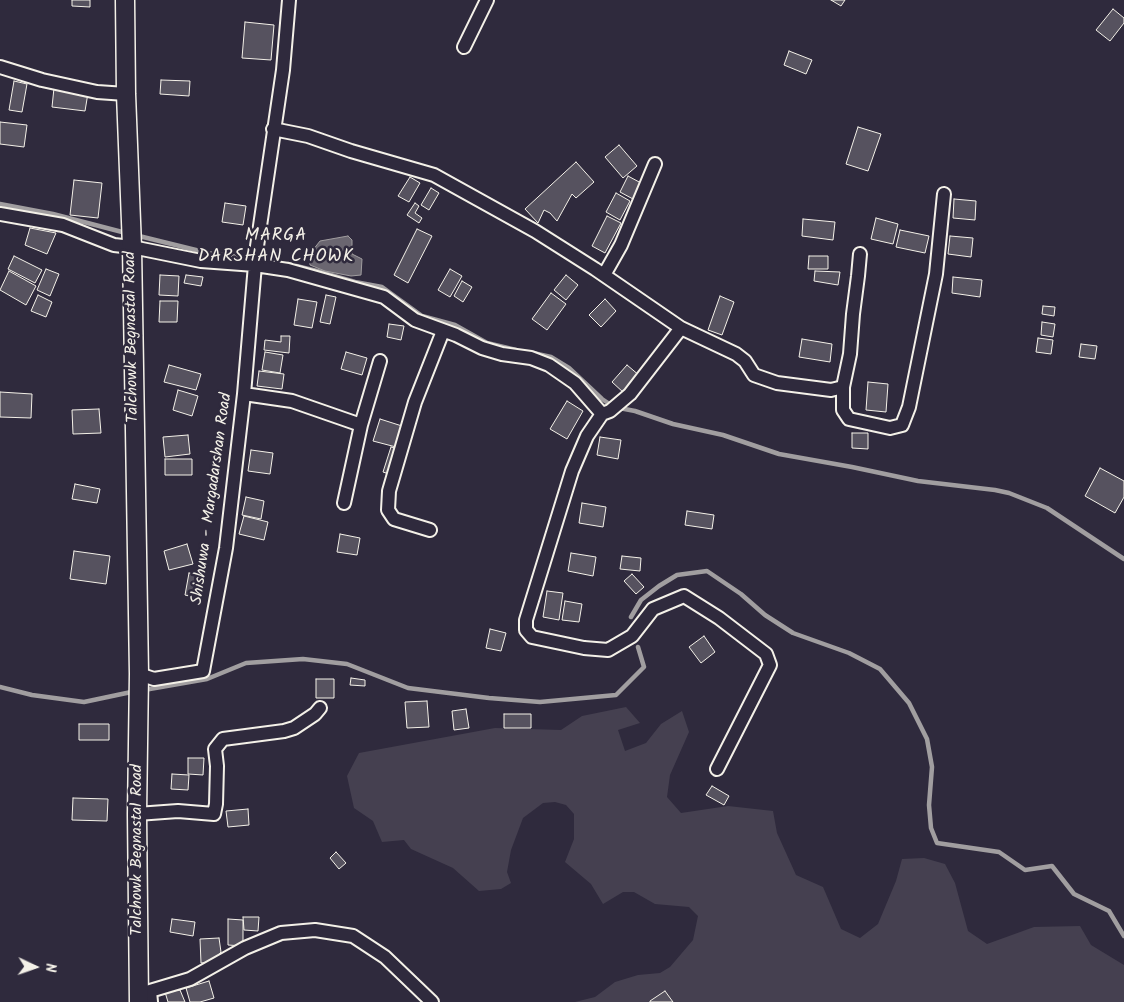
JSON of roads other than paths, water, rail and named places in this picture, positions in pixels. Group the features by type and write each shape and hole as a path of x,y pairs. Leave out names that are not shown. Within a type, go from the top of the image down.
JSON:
{"main road":[{"name":"Talchowk Begnastal Road","path":"125,0 126,94 132,247 139,674 137,814 139,1002"}],"street":[{"name":"Shishuwa - Margadarshan Road","path":"139,674 154,679 204,671 226,548 244,394 256,259 273,128 283,70 289,0"},
{"path":"464,47 487,0"},
{"path":"0,67 42,80 98,92 126,94"},
{"path":"273,128 308,136 351,151 434,175 535,231 604,275 681,328 736,354 745,361 754,375 777,383 831,390 843,387"},
{"path":"604,275 621,245 655,164"},
{"path":"860,254 850,354 843,387 843,410 849,419 890,428 902,425 909,407 936,274 944,194"},
{"path":"0,214 63,225 114,245 201,261 256,259 384,297 415,320 456,335 482,348 502,354 531,358 549,365 610,410"},
{"path":"681,328 646,375 610,410 587,436 572,471 526,620 526,630 532,637 584,648 608,650 632,636 653,609 684,596 719,618 766,654 770,665 717,769"},
{"path":"430,530 394,519 388,510 389,491 415,402 443,331"},
{"path":"344,503 362,425 380,361"},
{"path":"244,394 292,401 362,425"},
{"path":"137,814 178,811 214,814 217,766 215,749 222,739 294,728 315,714 320,708"},
{"path":"150,1002 150,991 190,979 245,948 281,933 315,930 353,936 385,956 432,1002"}],"waterway":[{"path":"0,204 53,214 126,233"},
{"path":"139,236 208,253 270,261"},
{"path":"288,264 355,282 382,287 422,316 455,325 487,343 516,350"},
{"path":"533,353 551,357 569,368 602,399 614,407 635,411 673,424 723,435 779,454 918,481 1009,493 1047,508 1124,559"},
{"path":"631,617 641,600 677,575 707,571 741,594 765,615 793,633 849,653 880,669 909,703 927,739 932,767 929,805 931,828 937,843 999,852 1025,870 1052,866 1074,894 1109,911 1124,936"},
{"path":"144,690 207,679 246,663 303,659 347,664 408,688 540,702 616,695 644,667 638,647"},
{"path":"0,687 32,695 84,702 136,691"}],"district":[{"name":"MARGA DARSHAN CHOWK","path":"276,247"}]}
